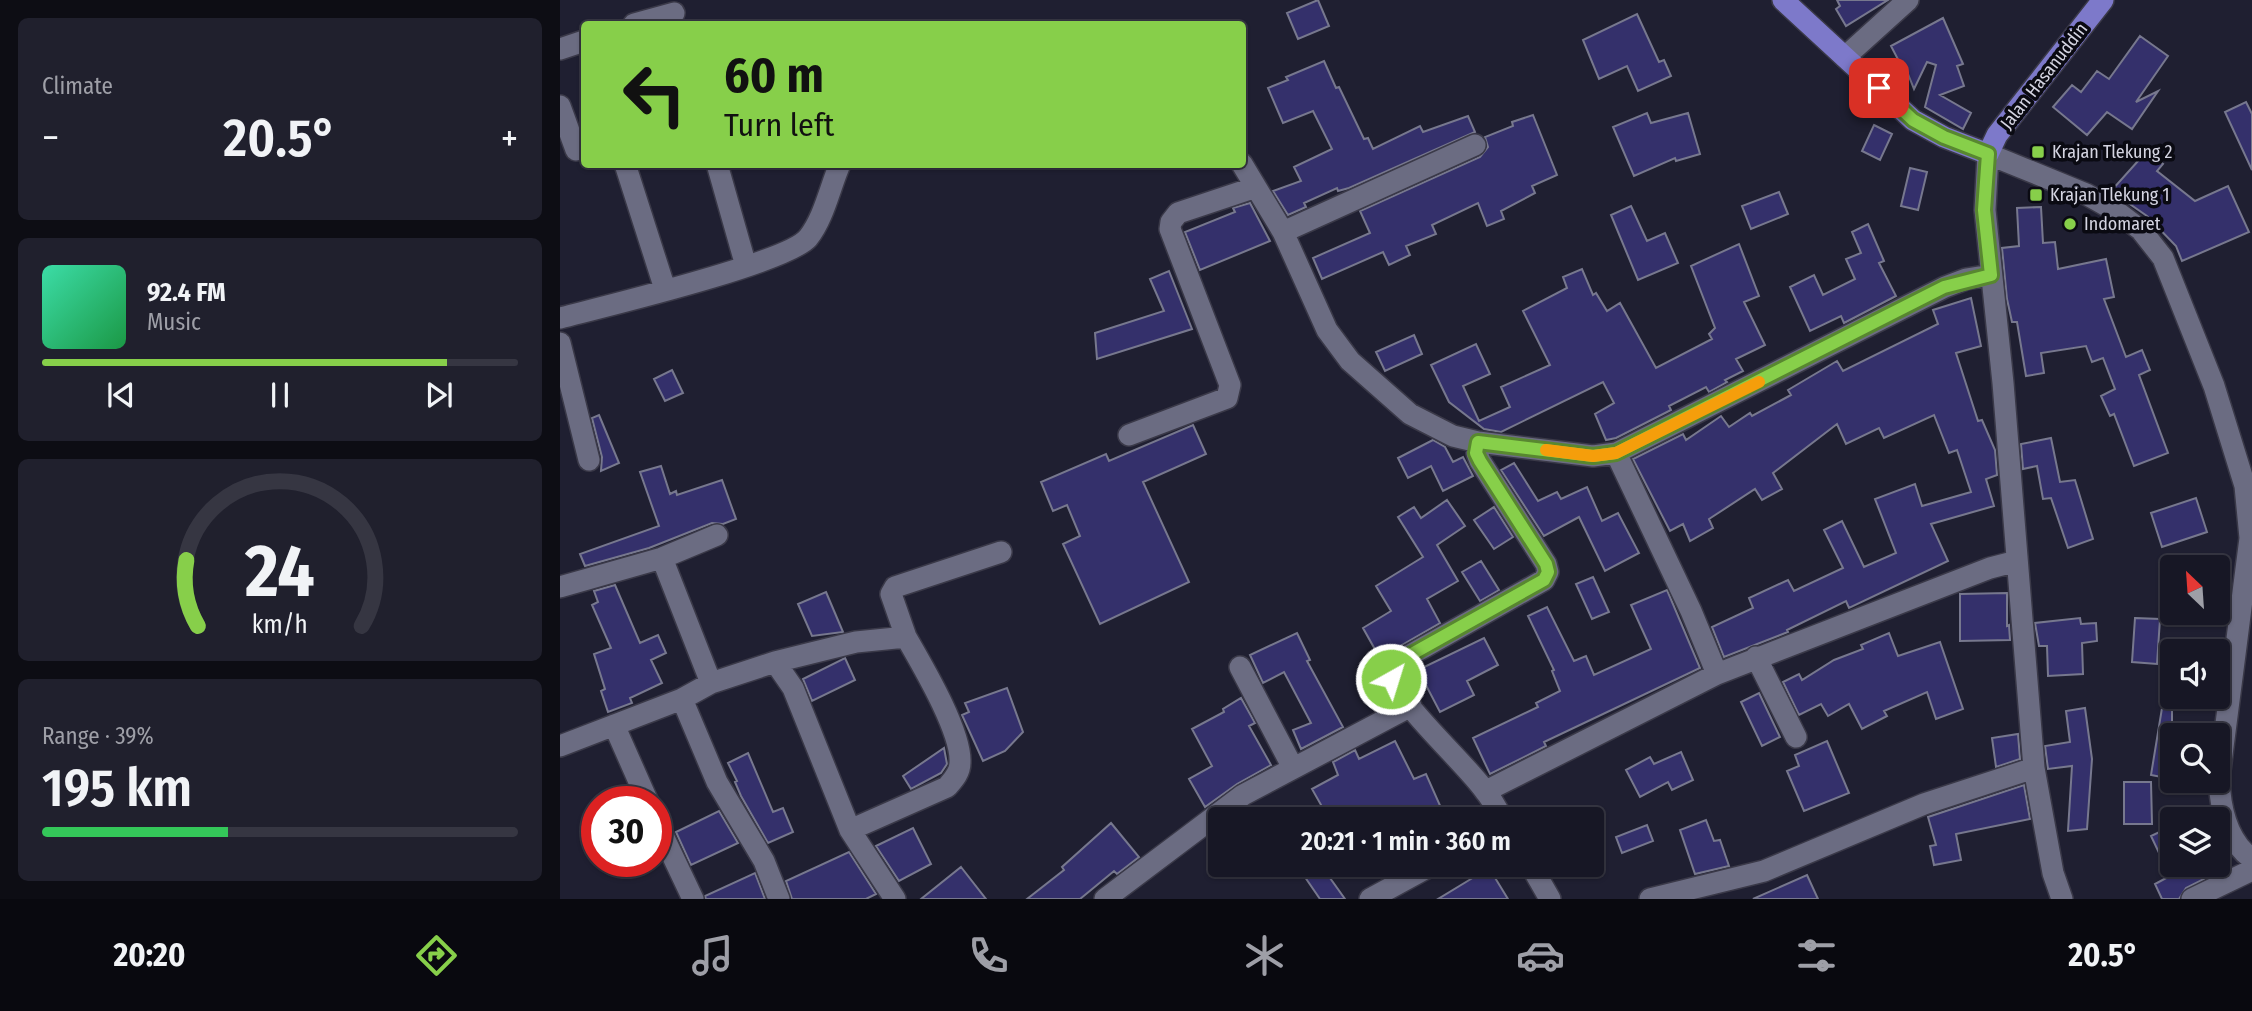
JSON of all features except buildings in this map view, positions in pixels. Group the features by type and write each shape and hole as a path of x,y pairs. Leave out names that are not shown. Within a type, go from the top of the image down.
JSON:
{"main road":[{"path":"1783,0 1913,120 1944,137 1988,154"},
{"name":"Jalan Hasanuddin","path":"1988,154 1997,135 2103,0"}],"street":[{"path":"1845,57 1908,0"},
{"path":"644,21 674,12"},
{"path":"560,49 581,42"},
{"path":"560,106 576,150"},
{"path":"1283,232 1475,145"},
{"path":"2062,899 2053,873 2034,768 2003,383 1984,210 1988,154 2101,202 2141,230 2163,258 2214,386 2245,486 2250,538 2219,778 2220,801 2231,836 2240,850 2252,859"},
{"path":"626,168 666,289"},
{"path":"718,168 746,266"},
{"path":"560,318 746,266 794,249 808,238 838,168"},
{"path":"1244,168 1283,232 1327,330 1350,361 1410,414 1453,436 1478,442 1593,456 1616,453 1944,287 1991,275"},
{"path":"1129,435 1227,398 1230,393 1230,385 1170,229 1171,222 1178,213 1256,187"},
{"path":"560,343 589,460"},
{"path":"1478,442 1476,453 1480,461 1546,564 1548,572 1544,580 1394,664 1389,670 1391,679 1411,706 1486,791 1496,807"},
{"path":"1616,453 1691,611 1717,674"},
{"path":"560,587 662,558 717,535"},
{"path":"850,830 947,787 961,766 960,750 947,718 929,677 906,637 891,594 895,587 1001,552"},
{"path":"662,558 711,683"},
{"path":"1486,791 1717,674 1756,657 1990,568 2017,561"},
{"path":"560,746 682,699 711,683 775,662 856,642 906,637"},
{"path":"1756,657 1796,737"},
{"path":"775,662 793,688 850,830 895,899"},
{"path":"1240,667 1293,766"},
{"path":"682,699 717,782 764,861 779,899"},
{"path":"1105,899 1242,794 1411,706"},
{"path":"614,725 641,786"},
{"path":"1650,899 1764,870 1924,804 2034,768"},
{"path":"672,855 693,899"},
{"path":"2192,899 2252,870"},
{"path":"1370,899 1410,877"},
{"path":"1537,877 1550,899"}],"slow traffic":[{"path":"1546,450 1593,456 1616,453 1631,448 1759,382"}],"place":[{"name":"Krajan Tlekung 2","path":"2038,152"},
{"name":"Krajan Tlekung 1","path":"2036,195"},
{"name":"Indomaret","path":"2070,224"}],"route":[{"path":"1391,679 1389,670 1394,664 1544,580 1548,572 1546,564 1480,461 1476,453 1478,442 1593,456 1616,453 1631,448 1944,287 1966,279 1991,275 1984,210 1984,177 1988,154 1944,137 1913,120 1879,88"}]}
